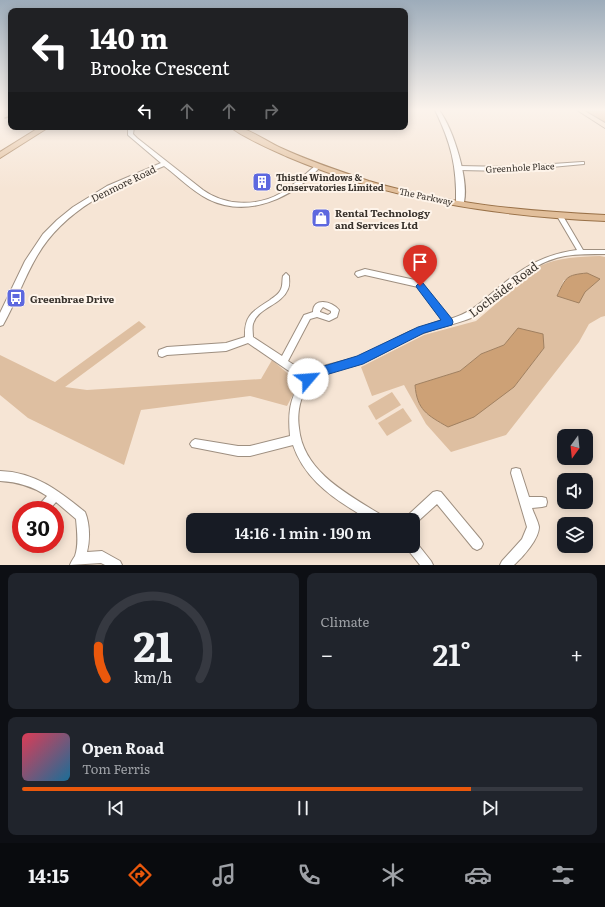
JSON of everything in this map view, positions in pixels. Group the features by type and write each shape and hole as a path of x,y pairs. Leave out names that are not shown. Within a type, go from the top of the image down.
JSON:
{"main road":[{"path":"0,151 24,136"},
{"path":"0,156 30,136"},
{"name":"The Parkway","path":"252,136 275,149 317,167 391,189 460,204 510,211 560,216 605,218"}],"street":[{"path":"132,136 210,197 223,202 242,204 262,202 278,197 295,186 317,167"},
{"path":"450,136 459,168 460,204"},
{"name":"Denmore Road","path":"0,322 34,253 61,221 82,203 102,191 166,163"},
{"name":"Greenhole Place","path":"459,168 508,169 582,163"},
{"path":"560,216 581,252"},
{"name":"Lochside Road","path":"308,379 315,374 328,369 359,360 422,330 475,312 533,264 550,257 581,252 605,252"},
{"path":"358,274 370,270 420,286 448,322"},
{"path":"249,339 248,329 251,317 256,312 278,300 287,284 286,276"},
{"path":"283,362 306,317 316,314"},
{"path":"162,353 167,351 226,347 249,339"},
{"path":"249,339 308,379 300,390 295,405 293,428 295,440 300,453 314,475 329,487 369,513"},
{"path":"194,444 238,451 250,451 295,440"},
{"path":"506,565 526,545 533,532 532,518 516,473"},
{"path":"0,476 9,475 22,478 55,495 81,516 83,535 79,561 102,557 116,565"},
{"path":"50,501 55,495"},
{"path":"419,513 437,496 477,544"},
{"path":"526,503 542,502"},
{"path":"418,553 427,565"}],"shaded area":[{"path":"600,256 605,257 605,316 589,324 579,342 506,435 451,452 426,424 404,385 372,396 361,367 424,335 476,321 540,266 562,259","holes":["600,279 585,292 557,295 564,280","518,329 544,348 514,387 448,427 424,411 418,400 415,385 460,371 481,354 504,345"]},
{"path":"587,273 600,279 585,292 579,303 557,296 568,278"},
{"path":"139,321 146,327 65,387 87,390 261,379 272,360 299,383 287,406 250,396 141,410 124,465 28,418 0,395 0,355 55,382"},
{"path":"518,328 543,334 544,348 514,387 474,417 448,427 424,411 418,400 415,385 460,371 481,354 504,345"},
{"path":"392,392 401,405 376,420 368,406"},
{"path":"403,408 412,421 387,436 378,423"}],"place":[{"name":"Thistle Windows & Conservatories Limited","path":"262,182"},
{"name":"Rental Technology and Services Ltd","path":"321,218"},
{"name":"Greenbrae Drive","path":"16,298"}],"route":[{"path":"308,379 315,374 328,369 359,360 376,353 422,330 448,322 425,290 420,286"}]}
